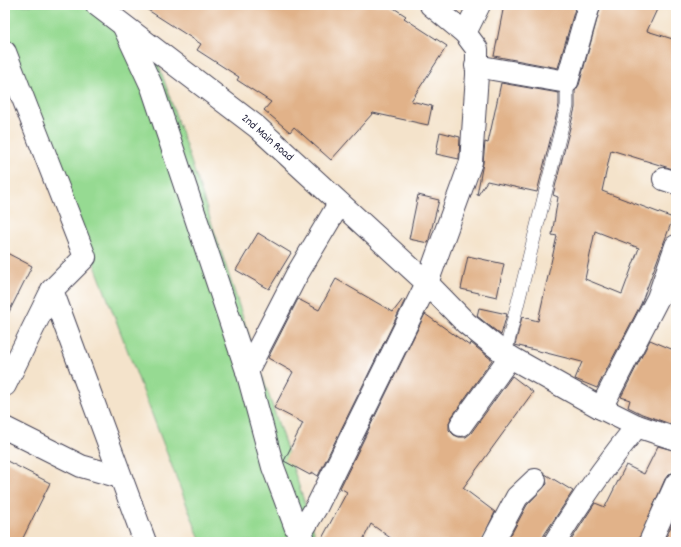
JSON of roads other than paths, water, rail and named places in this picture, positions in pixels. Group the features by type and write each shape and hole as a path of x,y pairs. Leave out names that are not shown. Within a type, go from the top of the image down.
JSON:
{"street":[{"name":"2nd Main Road","path":"97,5 119,14 257,126 339,204 427,283 466,323 508,356 579,397 637,426 676,439"},
{"path":"298,539 317,506 427,283 471,162 477,49 465,33 431,5"},
{"path":"465,33 479,5"},
{"path":"476,66 567,82 589,5"},
{"path":"119,14 152,87 247,371 273,467 298,539"},
{"path":"5,384 52,290 85,257 6,62"},
{"path":"247,371 296,276 339,204"},
{"path":"601,408 658,298 676,246"},
{"path":"52,290 120,478 145,542"},
{"path":"461,425 508,356"},
{"path":"555,542 574,510 637,426"},
{"path":"5,428 81,466 120,478"},
{"path":"493,542 517,497 535,480"},
{"path":"650,542 676,484"}],"lane":[{"path":"508,356 567,106 567,82"}]}
